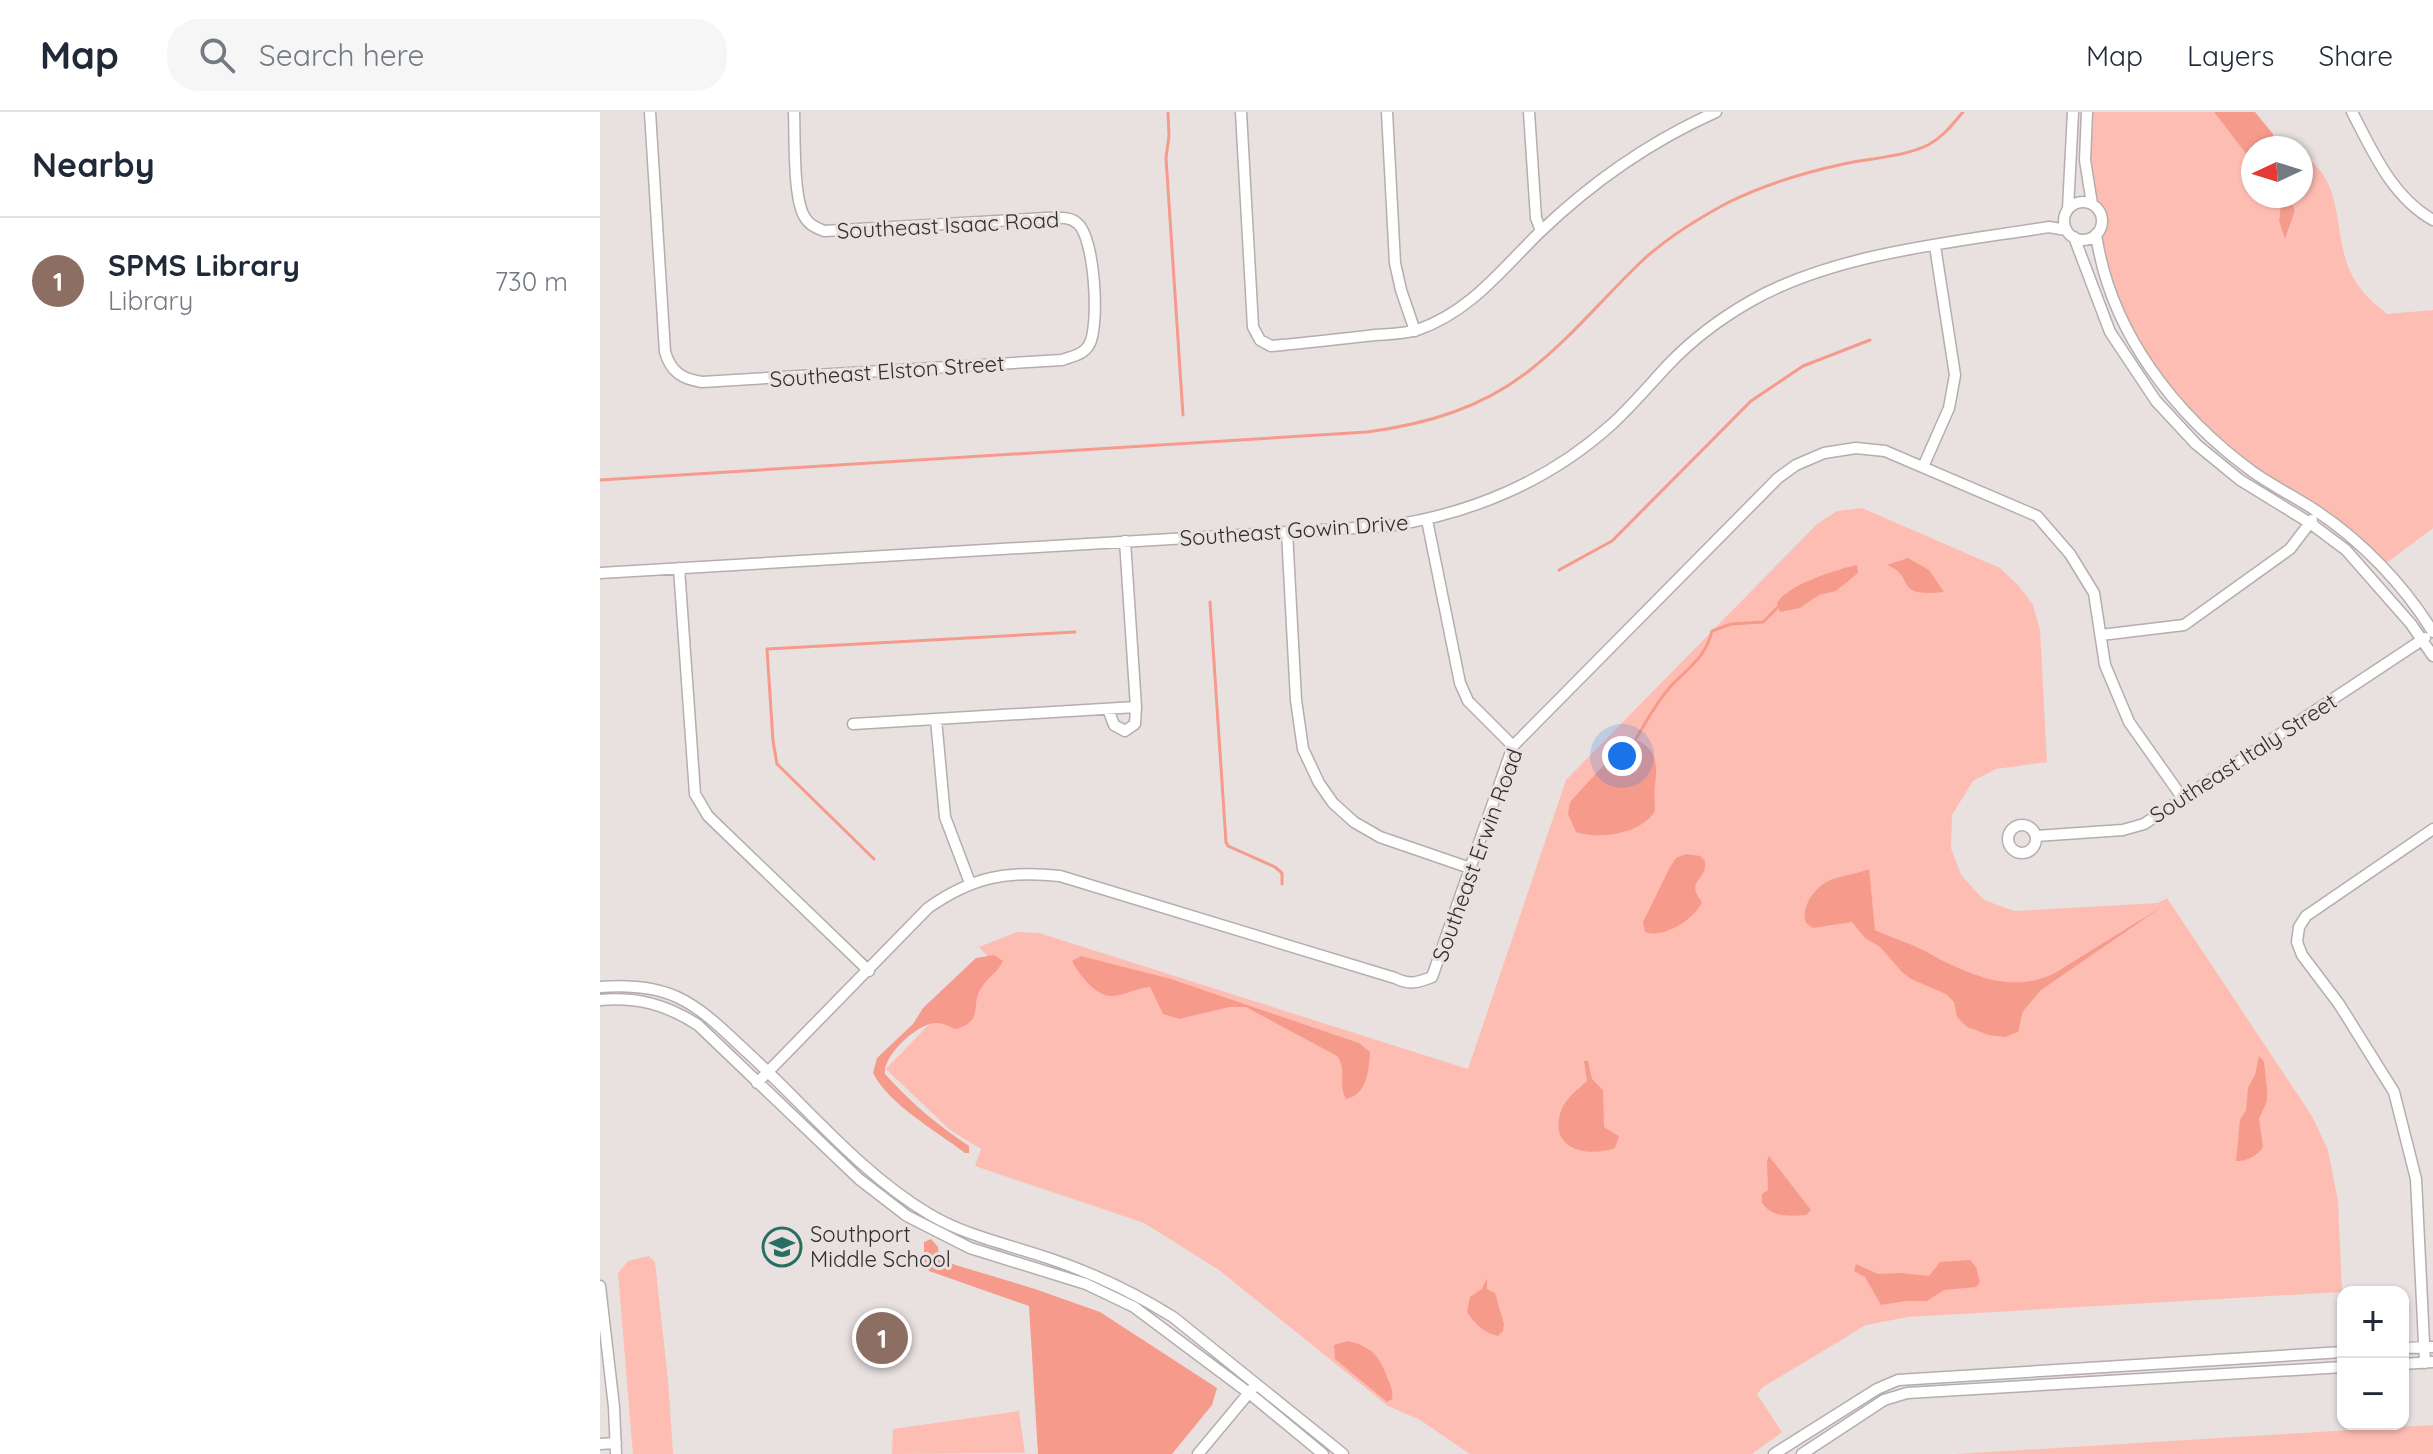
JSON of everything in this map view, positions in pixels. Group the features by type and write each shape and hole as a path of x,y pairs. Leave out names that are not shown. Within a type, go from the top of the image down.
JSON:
{"street":[{"name":"Southeast Elston Street","path":"650,112 665,352 669,365 688,380 702,382 1062,360 1081,354 1090,343"},
{"name":"Southeast Isaac Road","path":"794,112 798,198 803,214 812,226 824,231 1046,218 1065,218 1077,223 1085,233 1090,248 1095,323 1090,343"},
{"path":"1241,112 1253,327 1260,340 1271,346 1415,331 1454,313 1480,294 1541,231 1627,160 1716,112"},
{"path":"1387,112 1395,263 1415,331"},
{"path":"1529,112 1536,218 1541,231"},
{"path":"2073,112 2066,213 2070,234 2081,252 2098,304 2116,341 2156,401 2203,449 2240,480 2310,523 2346,550 2433,656"},
{"path":"2087,112 2085,160 2092,204 2101,219 2096,234 2109,291 2130,334 2171,397 2212,438 2264,480 2318,512 2376,561 2413,602 2433,632"},
{"path":"2353,112 2377,162 2399,193 2433,220"},
{"path":"2066,213 2077,203 2092,204"},
{"name":"Southeast Gowin Drive","path":"2049,227 2066,213"},
{"name":"Southeast Gowin Drive","path":"600,573 1388,526 1427,520 1491,500 1538,478 1580,451 1613,424 1671,362 1750,301 1796,279 1849,263 2049,227 2070,234"},
{"path":"2070,234 2085,239 2096,234"},
{"path":"1923,467 1949,408 1955,375 1935,246"},
{"path":"2116,341 2130,334"},
{"path":"2203,449 2212,438"},
{"name":"Southeast Erwin Road","path":"757,1083 928,908 970,883 990,877 1026,872 1060,876 1412,984 1432,977 1513,746 1778,478 1796,465 1824,453 1856,448 1885,451 2037,516 2070,554 2094,593 2105,665 2129,722 2184,800"},
{"path":"2101,635 2184,625 2290,549 2318,512"},
{"path":"1427,520 1460,683 1468,701 1513,746"},
{"path":"1287,532 1296,700 1303,749 1319,783 1333,803 1354,822 1380,837 1470,868"},
{"path":"1108,709 1114,725 1125,731 1135,724 1125,541"},
{"path":"679,568 695,794 708,816 869,971"},
{"name":"Southeast Italy Street","path":"2036,836 2123,830 2144,824 2433,632"},
{"path":"853,724 1136,707"},
{"path":"936,719 945,817 970,883"},
{"path":"2409,1364 2429,1362 2429,1347 2416,1179 2394,1092 2339,1004 2302,955 2297,942 2299,927 2306,916 2433,829"},
{"path":"600,987 637,986 675,996 713,1020 867,1168 928,1214 962,1231 1045,1257 1124,1288 1173,1317 1323,1454"},
{"path":"600,1000 634,999 673,1010 698,1025 883,1199 927,1228 983,1253 1086,1284 1118,1299 1253,1388 1343,1454"},
{"path":"859,1179 867,1168"},
{"path":"983,1253 986,1239"},
{"path":"600,1286 616,1448 600,1444"},
{"path":"1118,1299 1124,1288"},
{"path":"2409,1348 2429,1347"},
{"path":"1774,1454 1898,1380 2337,1352"},
{"path":"2266,1357 2267,1372"},
{"path":"2111,1367 2112,1381"},
{"path":"1802,1454 1884,1400 1907,1393 2337,1367"},
{"path":"1950,1377 1954,1390"},
{"path":"1198,1454 1253,1388"}],"shaded area":[{"path":"2092,112 2214,112 2241,147 2241,208 2281,208 2279,221 2286,237 2294,208 2313,208 2313,163 2316,165 2332,194 2346,262 2364,292 2387,314 2433,310 2433,528 2385,564 2321,508 2245,461 2185,405 2138,338 2108,277 2101,247 2107,222 2096,199 2090,156"},
{"path":"2214,112 2255,112 2273,134 2241,136 2241,147"},
{"path":"2281,208 2294,208 2285,239 2279,221"},
{"path":"1862,508 2000,568 2033,605 2040,630 2047,762 1996,769 1973,781 1952,815 1951,848 1961,875 1984,900 2014,911 2158,903 2167,898 2312,1116 2328,1150 2338,1201 2342,1286 2337,1286 2337,1292 1908,1317 1866,1325 1763,1387 1757,1394 1782,1432 1752,1454 1470,1454 1420,1420 1388,1406 1219,1270 1144,1223 975,1166 981,1149 950,1130 886,1069 991,960 979,947 1017,932 1039,933 1468,1069 1566,780 1817,524 1837,511"},
{"path":"1908,558 1929,570 1944,592 1917,592 1887,565"},
{"path":"1857,565 1858,573 1836,591 1819,595 1800,608 1780,612 1777,603 1791,590 1826,574"},
{"path":"1633,739 1647,746 1654,756 1655,811 1640,825 1619,833 1596,835 1576,832 1568,814 1570,802 1613,755 1631,746"},
{"path":"1686,854 1700,856 1705,861 1695,889 1702,902 1693,915 1678,926 1661,933 1645,932 1643,922 1670,867 1676,858"},
{"path":"1869,869 1875,930 1970,973 2003,982 2038,980 2055,973 2163,906 2041,990 2023,1011 2018,1032 2005,1037 1989,1035 1967,1027 1957,1017 1954,1002 1946,994 1911,979 1880,947 1865,938 1852,922 1813,928 1806,923 1807,904 1823,884"},
{"path":"994,955 1003,961 978,993 971,1021 957,1029 938,1023 921,1028 895,1049 886,1067 885,1074 904,1094 969,1146 969,1153 965,1153 914,1117 890,1096 873,1073 877,1058 913,1024 923,1008 976,958"},
{"path":"1081,956 1171,979 1359,1043 1370,1052 1366,1081 1353,1097 1346,1099 1342,1088 1342,1067 1337,1056 1246,1007 1230,1007 1179,1019 1163,1014 1150,987 1116,996 1105,995 1088,983 1075,966 1072,961"},
{"path":"2259,1056 2264,1062 2267,1089 2267,1101 2259,1119 2263,1147 2251,1158 2236,1161 2240,1120 2246,1110 2248,1088"},
{"path":"1584,1061 1588,1061 1592,1079 1603,1090 1604,1127 1619,1136 1615,1148 1582,1151 1565,1142 1560,1134 1558,1124 1563,1107 1587,1081"},
{"path":"1769,1156 1811,1210 1806,1215 1776,1214 1762,1203 1762,1194 1768,1190"},
{"path":"931,1239 938,1247 939,1260 1100,1312 1217,1388 1212,1405 1172,1454 1038,1454 1029,1306 929,1271 924,1263 924,1242"},
{"path":"649,1256 655,1262 673,1454 633,1454 618,1273 628,1261"},
{"path":"1970,1260 1976,1267 1980,1282 1976,1287 1944,1290 1927,1301 1881,1305 1865,1277 1854,1271 1856,1264 1878,1274 1929,1276 1940,1262"},
{"path":"1487,1278 1487,1289 1495,1293 1504,1324 1498,1336 1480,1327 1467,1312 1470,1297 1482,1289"},
{"path":"1348,1341 1362,1346 1376,1357 1391,1386 1392,1399 1387,1402 1335,1359 1334,1345"},
{"path":"1019,1411 1025,1453 892,1454 893,1429"},
{"path":"2433,1425 2433,1454 1956,1454 2351,1430 2409,1430 2409,1426"}],"waterway":[{"path":"1168,112 1166,158 1183,415"},
{"path":"600,480 1367,432 1432,419 1493,395 1530,370 1574,331 1643,260 1706,215 1742,196 1797,176 1928,145 1963,112"},
{"path":"1559,570 1612,541 1751,401 1803,366 1870,340"},
{"path":"1210,602 1226,842 1228,846 1275,867 1282,873 1282,884"},
{"path":"1636,739 1666,692 1701,655 1712,631 1731,624 1763,622 1778,607"},
{"path":"874,859 777,764 767,649 1075,632"}],"place":[{"name":"Southport Middle School","path":"782,1247"},
{"name":"SPMS Library","path":"882,1338"}]}
